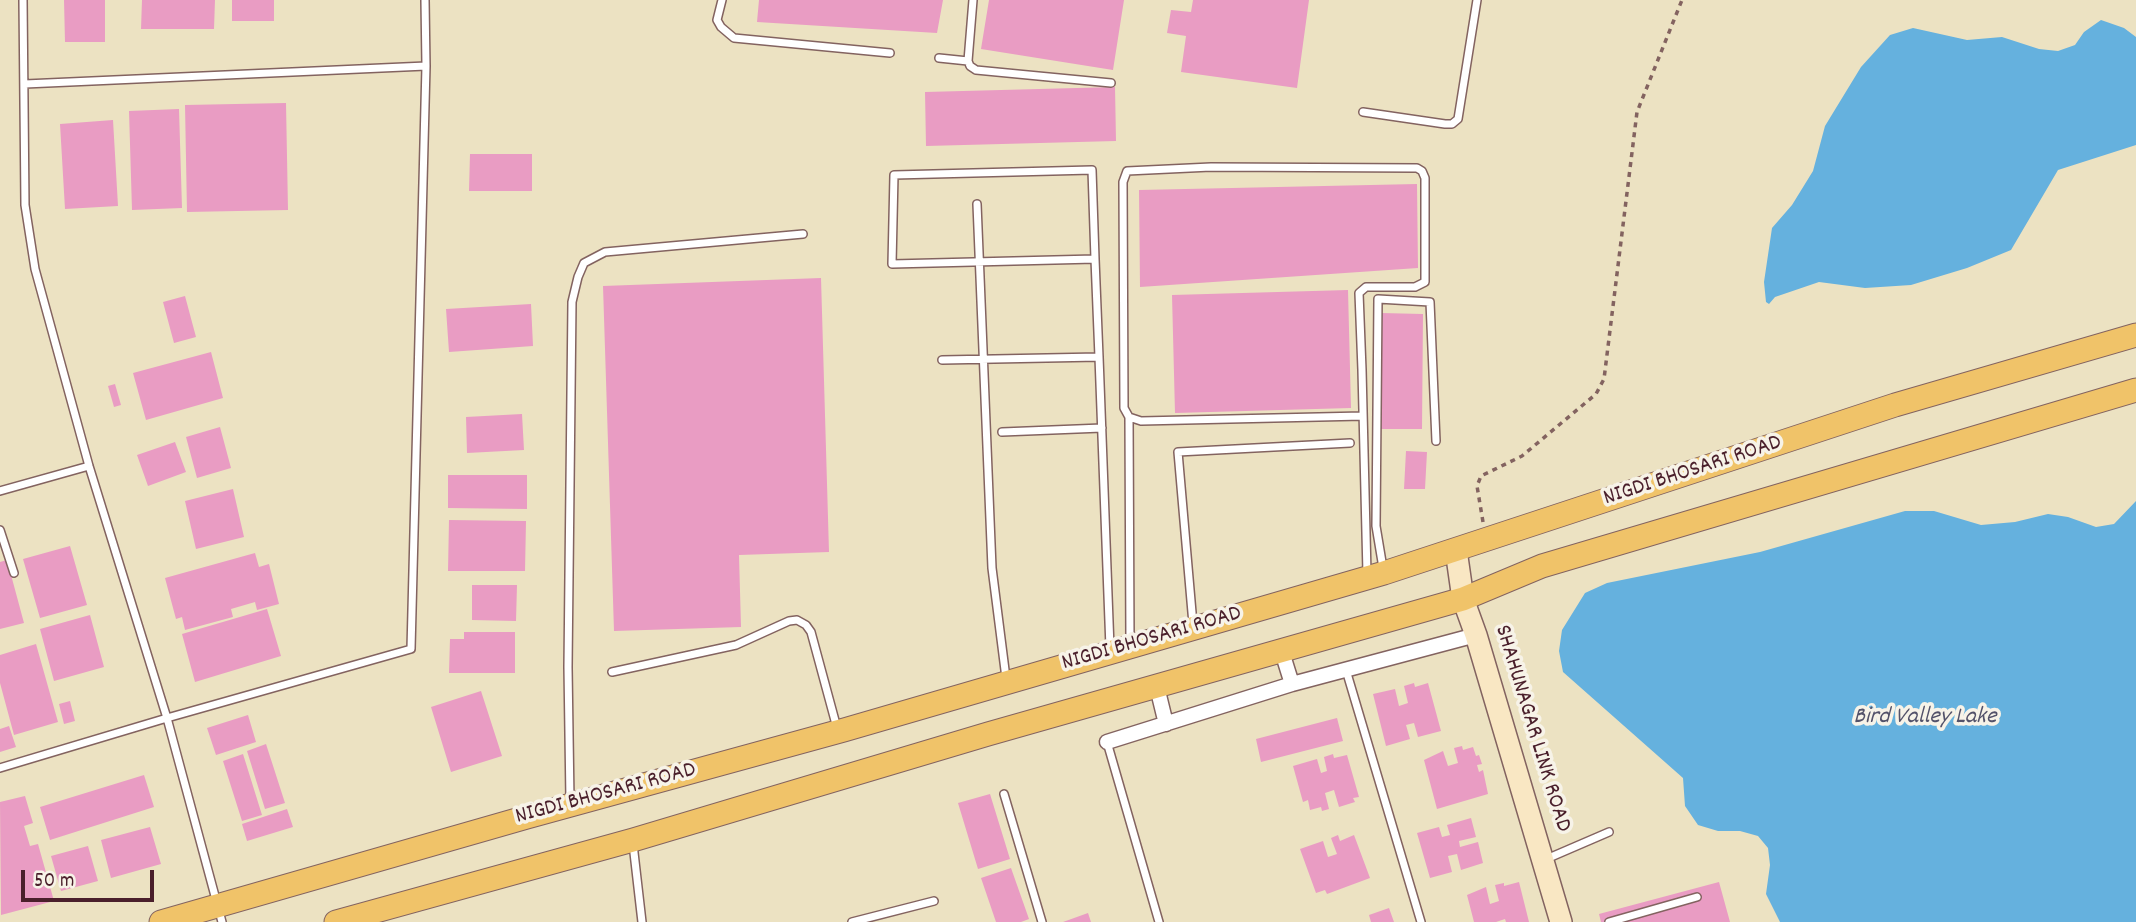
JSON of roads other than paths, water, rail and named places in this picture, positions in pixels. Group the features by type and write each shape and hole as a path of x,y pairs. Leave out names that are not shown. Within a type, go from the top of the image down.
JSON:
{"main road":[{"name":"NIGDI BHOSARI ROAD","path":"160,922 220,914 570,805 838,731 1375,575 1895,405 2136,335"},
{"name":"NIGDI BHOSARI ROAD","path":"336,922 633,840 988,734 1463,599 1542,566 2136,390"}],"street":[{"name":"SHAHUNAGAR LINK ROAD","path":"1456,550 1463,599 1561,922"},
{"path":"1107,742 1292,684 1476,635"},
{"path":"1282,652 1292,684"},
{"path":"1157,687 1166,724"}],"lane":[{"path":"23,0 25,205 35,269 89,466 167,718 220,914"},
{"path":"0,768 411,649 426,66 425,0"},
{"path":"722,0 717,20 734,38 890,53"},
{"path":"973,0 968,61 976,70 1111,83"},
{"path":"1363,112 1445,124 1452,124 1458,119 1477,0"},
{"path":"939,58 968,61"},
{"path":"25,84 426,66"},
{"path":"1120,650 1129,417 1124,408 1123,182 1128,171 1132,169 1417,168 1422,171 1426,277 1421,286 1366,287 1359,293 1363,416 1375,575"},
{"path":"1095,259 892,264 894,175 1092,170 1101,428 1120,650"},
{"path":"977,204 992,568 1006,682"},
{"path":"570,805 568,667 572,302 578,277 584,263 605,253 803,234"},
{"path":"1375,575 1378,299 1430,302 1436,442"},
{"path":"942,360 1099,356"},
{"path":"1129,417 1140,421 1363,416"},
{"path":"1002,432 1101,428"},
{"path":"1194,628 1178,452 1350,443"},
{"path":"0,491 89,466"},
{"path":"0,530 14,573"},
{"path":"612,672 736,645 789,621 797,620 811,632 838,731"},
{"path":"1346,670 1421,922"},
{"path":"1107,742 1158,922"},
{"path":"1004,794 1042,922"},
{"path":"1543,860 1609,832"},
{"path":"633,840 642,922"},
{"path":"1609,922 1697,897"},
{"path":"852,922 934,901"}],"water":[{"path":"2101,20 2124,28 2136,37 2136,145 2058,170 2011,250 1967,268 1911,285 1865,288 1819,282 1775,297 1769,304 1766,302 1764,282 1772,228 1792,205 1813,171 1825,126 1861,67 1890,35 1913,28 1967,40 2002,37 2039,49 2058,51 2075,45 2084,32"},
{"name":"Bird Valley Lake","path":"2136,501 2136,922 1780,922 1766,894 1770,865 1768,848 1758,836 1740,831 1718,831 1698,825 1685,806 1683,778 1563,672 1559,651 1562,630 1585,593 1607,583 1760,552 1905,511 1934,511 1981,525 2015,522 2048,514 2068,517 2096,527 2114,524"}]}
